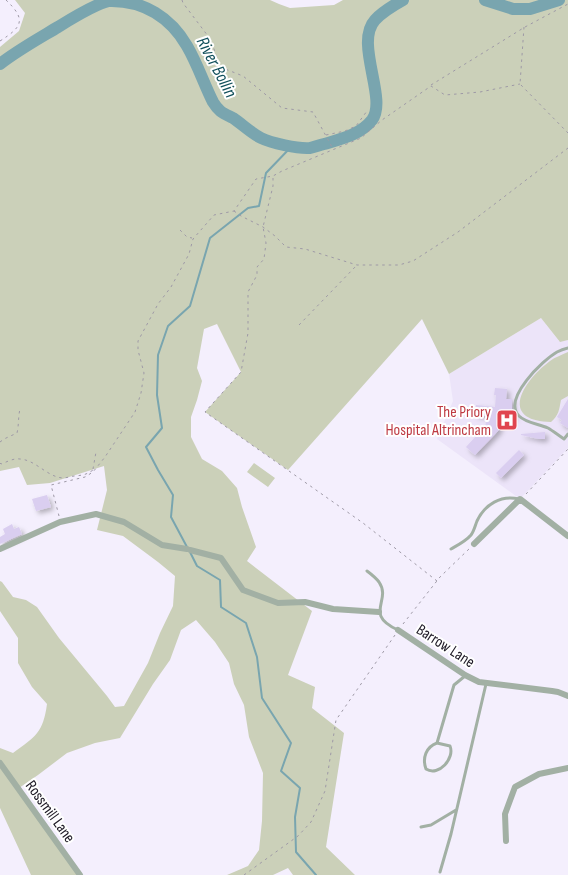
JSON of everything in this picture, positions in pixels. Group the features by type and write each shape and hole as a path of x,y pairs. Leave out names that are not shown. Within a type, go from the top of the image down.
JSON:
{"street":[{"path":"474,544 520,500 568,536"},
{"path":"0,549 60,522 96,514 124,522 162,545 221,558 243,590 278,603 304,602 333,609 379,612"},
{"name":"Barrow Lane","path":"398,630 465,675 479,682 552,691 568,696"},
{"name":"Rossmill Lane","path":"0,763 80,875"},
{"path":"506,841 505,814 514,787 539,774 568,768"}],"lane":[{"path":"568,348 556,352 534,371 520,391 515,407 516,413 527,421 549,428 564,439 568,434"},
{"path":"452,549 472,534 480,515 491,504 506,498 520,500"},
{"path":"367,571 380,582 382,589 380,618 398,630"},
{"path":"437,743 454,685 465,675"},
{"path":"440,872 451,834 486,683"},
{"path":"437,743 450,746 452,749 447,762 441,769 435,772 429,771 424,763 425,756 429,747 437,743"},
{"path":"421,827 431,824 456,810"}],"path":[{"path":"0,41 16,30 20,22 18,14 6,0"},
{"path":"182,0 211,40 220,67 243,76 282,108 313,112 333,150"},
{"path":"234,211 256,179 273,176 282,170 361,138 382,120 431,86 524,27 568,4"},
{"path":"524,27 520,84 568,133"},
{"path":"431,86 445,95 480,92 520,84"},
{"path":"326,136 346,131 356,126 367,111"},
{"path":"60,522 51,485 86,476 93,471 105,457 135,412 141,393 144,373 138,350 138,341 189,254 193,239 214,215 234,211 263,227 286,247 304,249 357,265 399,265 413,261 458,232 568,148"},
{"path":"273,176 273,186 263,227 266,244 264,259 257,266 257,275 248,292 248,334 241,372 205,412 363,523 437,581"},
{"path":"180,230 187,237 193,239"},
{"path":"299,325 357,265"},
{"path":"0,442 17,433 20,409"},
{"path":"520,500 568,449"},
{"path":"93,471 96,452"},
{"path":"0,463 20,458 63,478 81,476 93,471"},
{"path":"244,875 293,840 311,822 325,790 336,720 398,630 437,581 474,544"}],"shaded area":[{"name":"The Priory Hospital Altrincham","path":"541,318 559,341 568,340 568,448 520,499 437,439 453,401 449,374"}],"green space":[{"path":"15,0 270,0 290,8 334,5 343,0 568,0 568,340 560,342 541,318 449,374 422,319 288,470 205,412 241,372 217,324 204,329 197,368 202,381 191,417 191,437 202,459 222,471 237,488 256,547 247,561 312,611 288,675 315,687 312,708 344,733 326,847 355,875 293,875 288,868 273,875 227,875 248,866 259,850 263,773 249,737 244,705 234,684 229,663 215,642 196,620 181,630 170,660 120,738 95,743 67,753 19,788 80,875 31,875 0,808 0,748 13,753 33,738 41,728 47,704 32,687 18,663 18,638 0,611 0,581 13,597 26,600 37,607 59,638 115,707 124,706 148,663 173,606 175,576 123,536 97,530 107,490 104,466 50,483 27,485 19,467 0,471 0,47 19,31 25,13"},
{"path":"568,352 568,396 561,400 556,417 551,422 534,420 524,415 520,407 520,398 525,388 540,369"},
{"path":"254,463 275,478 268,487 247,472"}],"building":[{"path":"495,388 507,389 506,399 512,399 514,419 501,417 499,430 475,455 466,447 477,435 471,430 476,426 480,430 486,424 487,416 475,415 476,405 495,407"},
{"path":"568,399 568,428 560,423 562,420 557,417"},
{"path":"545,432 545,439 521,435 521,434"},
{"path":"519,450 524,455 501,478 496,473"},
{"path":"47,495 51,507 36,511 32,499"},
{"path":"12,524 14,529 19,527 22,534 0,544 0,537 5,534 3,529"}],"waterway":[{"name":"River Bollin","path":"0,64 36,40 97,5 109,1 122,1 134,4 145,7 165,19 173,27 187,46 213,102 219,110 265,140 292,147 310,148 350,136 372,120 376,111 376,99 369,56 369,30 378,17 403,0"},
{"name":"River Bollin","path":"485,0 513,9 530,9 559,0"},
{"path":"187,547 171,517 173,495 146,447 162,428 157,395 158,355 168,326 190,306 210,238 248,208 259,206 266,173 291,147"},
{"path":"190,552 197,566 220,580 221,607 246,623 257,657 262,698 291,743 281,771 300,788 295,817 296,852 316,875"}],"place":[{"name":"The Priory Hospital Altrincham","path":"507,420"}]}
